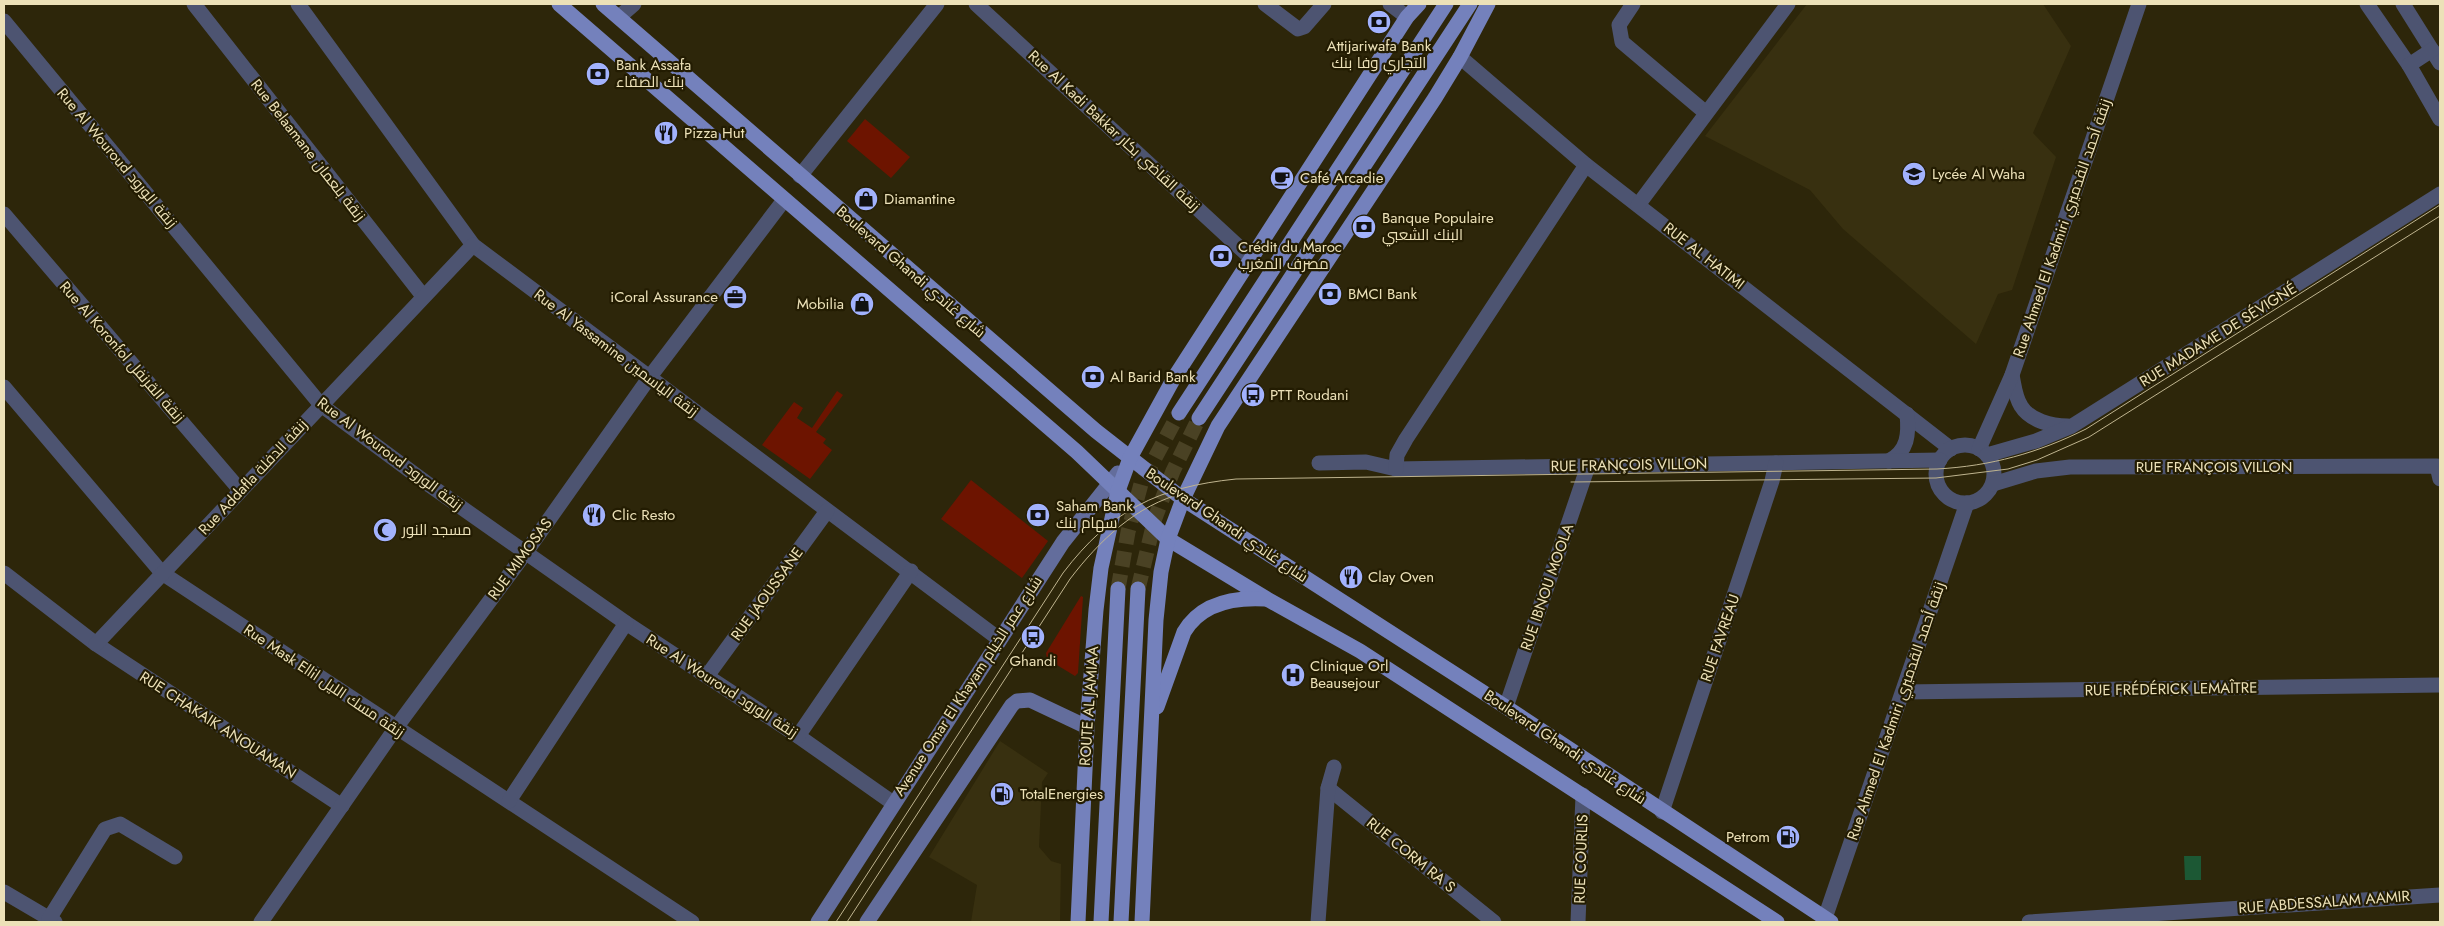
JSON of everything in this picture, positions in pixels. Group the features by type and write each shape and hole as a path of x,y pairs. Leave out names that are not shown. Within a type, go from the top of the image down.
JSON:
{"main road":[{"name":"Boulevard Ghandi شارع غاندي","path":"558,4 1077,452 1168,539 1266,599 1360,651 1776,922"},
{"name":"Boulevard Ghandi شارع غاندي","path":"603,4 1096,432 1183,499 1506,707 1662,812 1828,920"},
{"name":"ROUTE AL JAMIAA","path":"1078,922 1087,727 1101,568 1114,487 1174,378 1407,17 1419,4"},
{"path":"1179,413 1446,4"},
{"path":"1199,418 1470,4"},
{"path":"1142,922 1156,620 1161,572 1168,539 1183,499 1218,426 1460,57 1488,4"},
{"name":"Avenue Omar El Khayam شارع عمر الخيام","path":"818,922 999,638 1063,542 1114,487"},
{"path":"1102,922 1118,589"},
{"path":"1121,922 1138,589"},
{"path":"1150,725 1178,647 1190,621 1199,613 1229,601 1241,598 1266,599"},
{"path":"867,922 1012,705 1017,701 1030,700 1087,727"}],"street":[{"name":"Rue Belaamane زنقة بلعمان","path":"194,4 423,296"},
{"name":"Rue Al Yassamine زنقة الياسمين","path":"298,4 473,245 999,638"},
{"path":"619,17 634,4"},
{"path":"800,176 937,4"},
{"name":"Rue Al Kadi Bakkar زنقة القاضي بكار","path":"976,4 1252,259"},
{"path":"1265,4 1298,29 1304,27 1324,4"},
{"path":"1390,4 1407,17"},
{"path":"1633,4 1619,25 1622,42 1706,113"},
{"path":"1638,205 1788,4"},
{"name":"Rue Ahmed El Kadmiri زنقة أحمد القدميري","path":"1983,452 2012,375 2138,4"},
{"path":"2367,4 2409,65 2440,120"},
{"path":"2403,4 2440,63"},
{"name":"Rue Al Wouroud زنقة الورود","path":"4,21 321,405 428,484 626,623 798,736 893,803"},
{"path":"2409,65 2432,50"},
{"name":"RUE AL HATIMI","path":"1460,57 1586,165 1907,414 1946,455"},
{"path":"1396,469 1397,456 1406,439 1586,165"},
{"name":"RUE MADAME DE SÉVIGNÉ","path":"1983,452 2036,441 2072,426 2440,194"},
{"name":"RUE MIMOSAS","path":"261,922 395,729 526,552 649,378 784,200"},
{"name":"Rue Al Koronfol زنقة القرنفل","path":"4,214 240,490"},
{"name":"Rue Addafla زنقة الدفلة","path":"96,644 473,245"},
{"path":"2012,375 2018,400 2024,410 2051,425 2072,426"},
{"name":"Rue Mask Ellil زنقة مسك الليل","path":"4,387 162,573 395,729 692,922"},
{"path":"1890,461 1898,456 1906,445 1907,414"},
{"path":"1965,446 1983,452 1994,472 1993,484 1983,497 1967,503 1953,501 1942,492 1936,478 1946,455 1965,446"},
{"name":"RUE FRANÇOIS VILLON","path":"1319,463 1366,462 1396,469 1890,461 1946,455"},
{"name":"RUE FAVREAU","path":"1662,812 1772,481 1776,463"},
{"name":"RUE IBNOU MOOLA","path":"1506,707 1588,466"},
{"name":"RUE FRANÇOIS VILLON","path":"1993,484 2036,471 2070,467 2438,473"},
{"name":"Rue Ahmed El Kadmiri زنقة أحمد القدميري","path":"1828,920 1902,692 1967,503"},
{"name":"RUE JAOUSSANE","path":"707,676 827,511"},
{"path":"798,736 911,571"},
{"name":"RUE CHAKAIK ANOUAMAN","path":"4,573 96,644 342,806"},
{"path":"509,802 626,623"},
{"name":"RUE FRÉDÉRICK LEMAÎTRE","path":"1902,692 2440,685"},
{"path":"1318,922 1328,788 1334,767"},
{"name":"RUE CORM RA S","path":"1328,788 1494,922"},
{"name":"RUE COURLIS","path":"1579,921 1583,795"},
{"path":"4,892 52,921 105,829 120,824 176,857"},
{"name":"RUE ABDESSALAM AAMIR","path":"2029,922 2440,895"}],"shaded area":[{"name":"Lycée Al Waha","path":"1807,4 2043,4 2071,46 2033,133 2056,157 2012,290 1998,294 1976,344 1843,229 1810,190 1705,136"},
{"path":"865,119 910,157 891,178 847,141"},
{"path":"837,391 843,395 816,432 826,439 823,443 832,450 810,479 762,445 794,402 803,408 797,418 812,428"},
{"path":"971,480 1048,541 1022,578 941,519"},
{"path":"1081,596 1083,597 1078,673 1075,676 1047,659 1046,653"},
{"path":"1000,741 1048,773 1042,782 1039,847 1051,861 1061,864 1060,922 971,922 977,885 929,857"},
{"path":"2184,856 2201,856 2201,880 2185,880"}],"tunnel":[{"path":"1118,589 1128,532 1141,484 1179,413"},
{"path":"1138,589 1155,518 1173,471 1199,418"}],"tram line":[{"path":"836,922 1063,573 1099,533 1138,505 1183,488 1236,479 1937,469 1976,465 2014,457 2050,445 2086,429 2440,205"},
{"path":"1571,482 1936,478 2008,469 2037,460 2089,437 2440,216"},
{"path":"847,922 1070,579 1093,551 1134,515 1150,506 1184,493"}],"place":[{"name":"Attijariwafa Bank التجاري وفا بنك","path":"1379,22"},
{"name":"Bank Assafa بنك الصفاء","path":"598,74"},
{"name":"Pizza Hut","path":"666,133"},
{"name":"Lycée Al Waha","path":"1914,174"},
{"name":"Café Arcadie","path":"1282,178"},
{"name":"Diamantine","path":"866,199"},
{"name":"Banque Populaire البنك الشعبي","path":"1364,227"},
{"name":"Crédit du Maroc مصرف المغرب","path":"1221,256"},
{"name":"BMCI Bank","path":"1330,294"},
{"name":"iCoral Assurance","path":"735,297"},
{"name":"Mobilia","path":"862,304"},
{"name":"Al Barid Bank","path":"1093,377"},
{"name":"PTT Roudani","path":"1253,395"},
{"name":"Clic Resto","path":"594,515"},
{"name":"Saham Bank سهام بنك","path":"1038,515"},
{"name":"مسجد النور","path":"385,530"},
{"name":"Clay Oven","path":"1351,577"},
{"name":"Ghandi","path":"1033,637"},
{"name":"Clinique Orl Beausejour","path":"1293,675"},
{"name":"TotalEnergies","path":"1002,794"},
{"name":"Petrom","path":"1788,837"}]}
